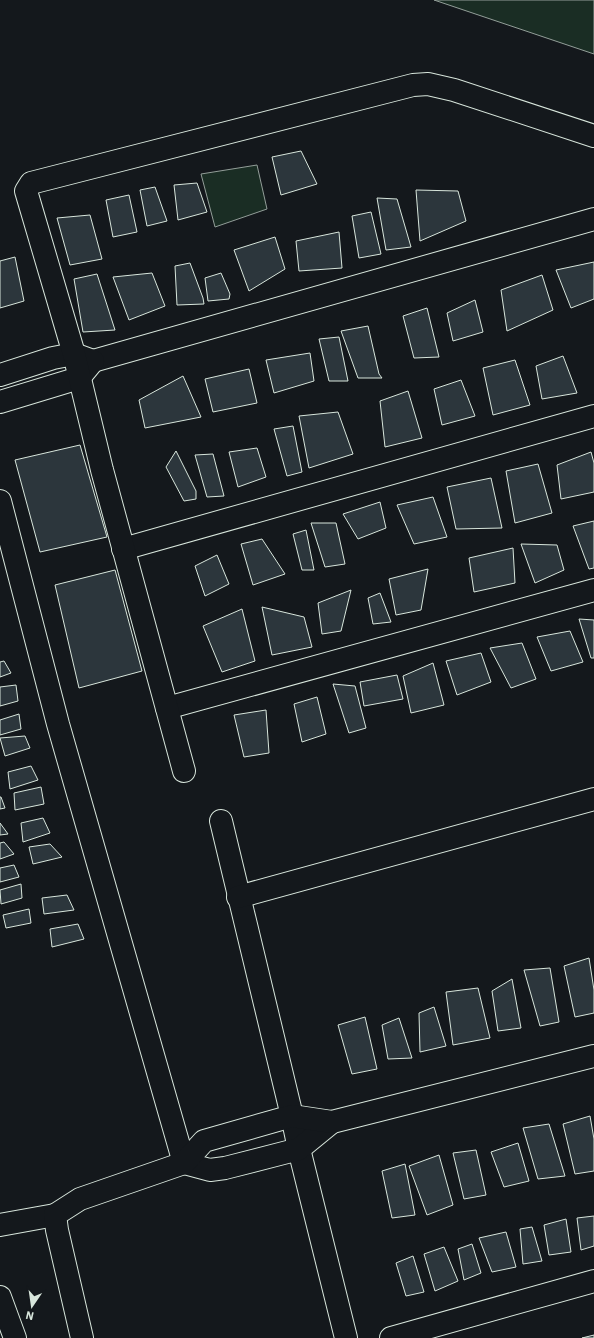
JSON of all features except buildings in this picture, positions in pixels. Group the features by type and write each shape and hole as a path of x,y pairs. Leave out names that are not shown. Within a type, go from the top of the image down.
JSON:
{"street":[{"path":"184,771 79,378 83,357 26,191 30,183 413,85 428,84 454,90 594,136"},
{"path":"0,375 53,358 83,357 594,220"},
{"path":"0,402 79,378"},
{"path":"124,549 594,416"},
{"path":"0,500 58,724 184,1163"},
{"path":"167,708 594,590"},
{"path":"238,897 594,799"},
{"path":"221,821 238,897 346,1338"},
{"path":"0,1225 55,1215 80,1199 184,1163 204,1141 292,1116 332,1122 594,1056"},
{"path":"184,1163 210,1170 225,1168 299,1149 332,1122"},
{"path":"55,1215 57,1230 82,1338"},
{"path":"391,1338 594,1281"},
{"path":"0,1297 15,1338"}],"green space":[{"path":"434,0 594,0 594,54"},
{"path":"257,165 267,209 215,227 201,174"}]}
